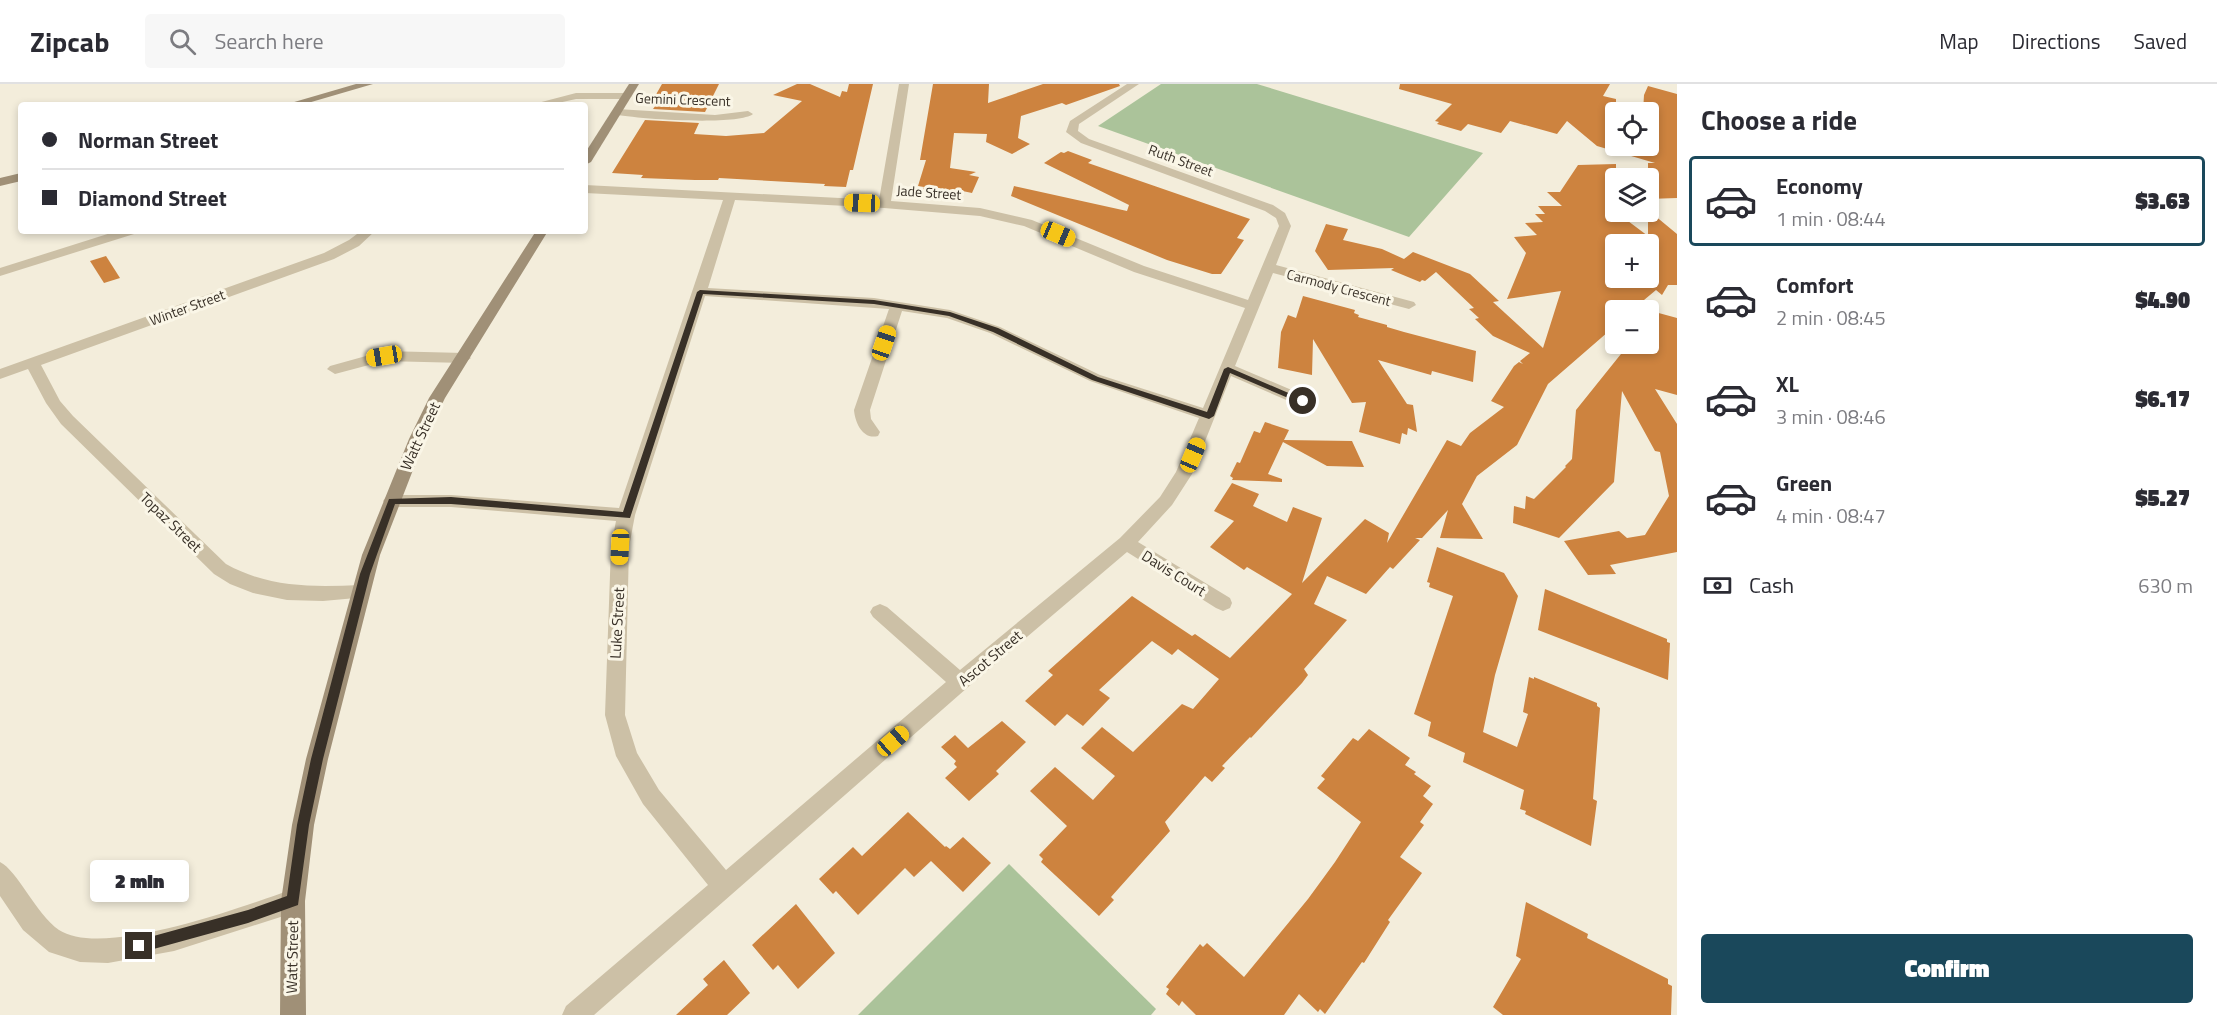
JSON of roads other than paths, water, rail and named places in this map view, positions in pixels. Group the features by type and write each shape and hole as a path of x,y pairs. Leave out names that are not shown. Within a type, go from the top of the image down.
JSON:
{"main road":[{"path":"301,102 368,84"},
{"path":"588,157 634,84"},
{"path":"0,182 18,178"},
{"name":"Watt Street","path":"293,1015 293,901 302,834 315,770 360,592 374,546 417,439 437,398 540,234"}],"street":[{"path":"884,204 904,84"},
{"path":"1072,132 1074,123 1134,84"},
{"path":"549,102 576,96 627,96"},
{"name":"Gemini Crescent","path":"617,112 710,118 748,114"},
{"name":"Ruth Street","path":"1058,132 1072,132 1085,141 1256,203 1281,216"},
{"name":"Jade Street","path":"588,189 884,204 959,209 1005,216 1058,234 1139,269 1254,306"},
{"name":"Luke Street","path":"725,887 651,797 627,756 615,715 620,547 626,515 730,197"},
{"name":"Ascot Street","path":"575,1015 960,682 1126,543 1166,501 1184,474 1270,268 1286,226 1281,216"},
{"path":"0,272 120,234"},
{"name":"Winter Street","path":"0,374 329,256 354,243 365,234"},
{"name":"Carmody Crescent","path":"1270,268 1409,305"},
{"path":"700,292 897,305 950,314 975,321 1095,378 1209,416"},
{"path":"872,432 863,420 862,410 897,305"},
{"path":"335,369 384,356 464,358"},
{"name":"Topaz Street","path":"33,362 54,403 67,420 220,569 236,580 283,593 360,592"},
{"path":"1228,369 1303,401"},
{"path":"392,501 451,501 626,515"},
{"name":"Davis Court","path":"1126,543 1223,603"},
{"path":"880,612 960,682"},
{"path":"0,874 27,916 44,933 60,945 86,951 121,950 157,943 248,917 293,901"}]}
